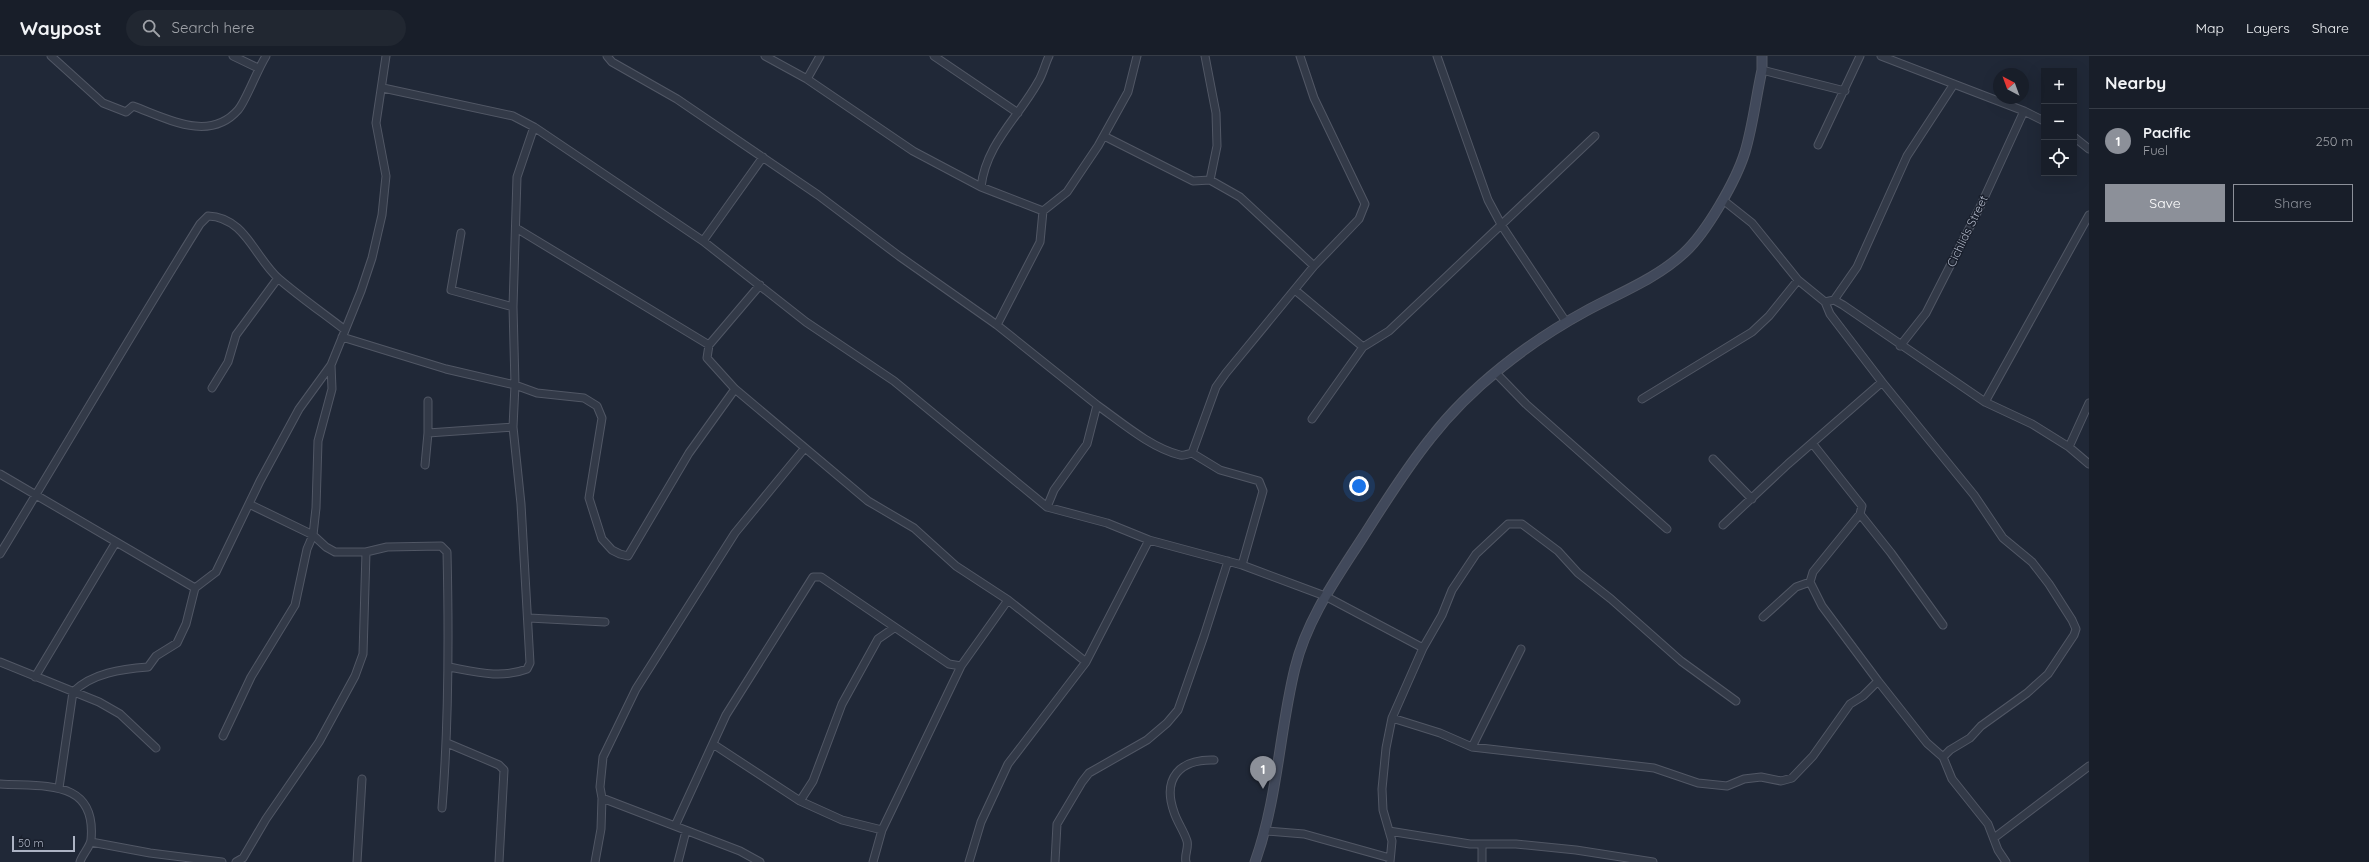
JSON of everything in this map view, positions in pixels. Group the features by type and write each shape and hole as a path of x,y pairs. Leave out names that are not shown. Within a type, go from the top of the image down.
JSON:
{"main road":[{"path":"1255,862 1266,831 1272,806 1295,669 1305,635 1325,596 1411,464 1432,436 1465,401 1496,373 1532,344 1566,322 1642,282 1684,253 1723,200 1744,155 1762,70 1762,56"}],"street":[{"path":"51,56 103,103 126,112 133,106 193,128 204,128 223,121 239,110 258,68 266,56"},
{"path":"233,56 258,68"},
{"path":"59,788 73,692 82,683 117,670 148,667 156,656 177,643 186,624 195,588 216,572 249,504 299,409 331,365 372,258 382,215 386,176 376,123 383,88 386,56"},
{"path":"607,56 612,62 677,99 763,157 997,325 1097,405 1138,435 1181,455 1192,453 1220,470 1259,482 1264,491 1242,565"},
{"path":"765,56 807,79 913,151 982,187 1043,211"},
{"path":"807,79 820,56"},
{"path":"934,56 1018,113"},
{"path":"982,187 983,172 989,155 1007,125 1018,113 1039,81 1049,56"},
{"path":"997,325 1040,242 1043,211 1067,192 1104,136 1128,92 1137,56"},
{"path":"1205,56 1216,112 1217,146 1210,180"},
{"path":"1192,453 1216,387 1314,266 1359,219 1365,204 1314,98 1300,56"},
{"path":"1437,56 1479,176 1502,226 1566,322"},
{"path":"1818,145 1845,91 1860,56"},
{"path":"1881,56 2024,111 2041,120"},
{"path":"1762,70 1845,91"},
{"path":"1825,302 1834,300 1858,268 1907,156 1954,84"},
{"path":"383,88 512,116 534,127 703,241 806,322 894,381 1048,507 1107,523 1148,540 1242,565 1325,596 1423,648"},
{"name":"Cichlids Street","path":"1900,346 1926,312 1977,214 2024,111"},
{"path":"449,666 491,674 512,675 527,669 530,662 529,618 521,504 513,427 515,385 513,307 517,177 534,127"},
{"path":"1104,136 1193,181 1210,180 1240,197 1314,266"},
{"path":"1312,419 1363,347 1389,331 1502,226 1595,136"},
{"path":"2077,139 2089,149"},
{"path":"703,241 763,157"},
{"path":"1723,200 1752,223 1798,280 1825,302 1830,314 1882,382 1974,494 2003,538 2032,562 2049,584 2072,620 2076,629 2074,635 2048,674 2027,693 1943,757"},
{"path":"1985,402 2089,215"},
{"path":"0,554 37,495 101,384 200,224 208,216 221,217 228,221 252,244 278,278 345,330"},
{"path":"516,228 709,346"},
{"path":"461,233 451,290 513,307"},
{"path":"212,388 228,362 236,335 278,278"},
{"path":"1642,399 1752,332 1769,316 1798,280"},
{"path":"760,285 709,346 707,358 735,389 804,449 868,501 914,528 956,566 1008,600 1086,662"},
{"path":"1295,290 1363,347"},
{"path":"1834,300 1985,402 2032,424 2069,447 2089,464"},
{"path":"342,337 446,369 515,385 537,393 584,398 598,406 602,418 589,498 602,539 612,550 628,556 689,453 735,389"},
{"path":"223,736 251,677 296,605 307,549 313,535 316,508 318,441 332,389 331,365"},
{"path":"1496,373 1526,404 1667,529"},
{"path":"1723,525 1812,443 1882,382"},
{"path":"425,464 428,433 428,400"},
{"path":"2069,447 2089,403"},
{"path":"1048,507 1054,490 1087,444 1097,405"},
{"path":"428,433 513,427"},
{"path":"1812,443 1857,497 1862,506 1860,514 1812,572 1810,582 1822,606 1878,681 1927,743 1943,757 1952,779 1984,818 2006,862"},
{"path":"596,862 601,829 602,798 600,787 603,757 636,689 735,534 804,449"},
{"path":"1713,459 1752,499"},
{"path":"0,474 195,588"},
{"path":"249,504 313,535 326,547 335,552 366,552 388,547 432,545 441,546 447,552 449,666 447,742 442,808"},
{"path":"1860,514 1892,553 1943,625"},
{"path":"1266,831 1304,834 1390,860 1392,842 1383,810 1382,789 1386,748 1392,718 1423,648 1442,614 1452,590 1476,554 1508,524 1522,524 1558,551 1578,573 1611,599 1681,661 1736,701"},
{"path":"969,862 982,822 1008,764 1086,662 1148,540"},
{"path":"36,677 116,542"},
{"path":"236,862 243,858 266,819 319,742 355,676 363,654 366,552"},
{"path":"1056,862 1058,824 1082,782 1089,773 1147,740 1167,723 1178,710 1228,561"},
{"path":"675,826 726,715 813,577 821,577 949,664 961,666"},
{"path":"1763,617 1796,587 1810,582"},
{"path":"873,862 882,830 961,666 1008,600"},
{"path":"529,618 605,622"},
{"path":"800,801 813,781 842,704 878,639 894,628"},
{"path":"1472,747 1521,649"},
{"path":"0,662 99,702 120,714 156,748"},
{"path":"1392,718 1440,733 1472,747 1654,768 1698,783 1727,786 1744,779 1756,778 1781,781 1792,778 1813,756 1850,704 1863,696 1878,681"},
{"path":"447,742 499,765 504,770 499,862"},
{"path":"713,744 800,801 842,820 882,830"},
{"path":"1186,862 1187,842 1174,811 1170,786 1173,777 1184,766 1200,759 1214,760"},
{"path":"1994,838 2089,766"},
{"path":"357,862 362,778"},
{"path":"0,784 59,788 73,793 85,803 90,818 91,842 80,862"},
{"path":"602,798 740,851 760,862"},
{"path":"678,862 686,831"},
{"path":"1389,831 1451,841 1482,844 1516,844 1576,850 1653,862"},
{"path":"91,842 150,853 222,862"},
{"path":"1482,844 1482,862"},
{"path":"149,862 150,853"}],"place":[{"name":"Pacific","path":"1263,789"}]}
